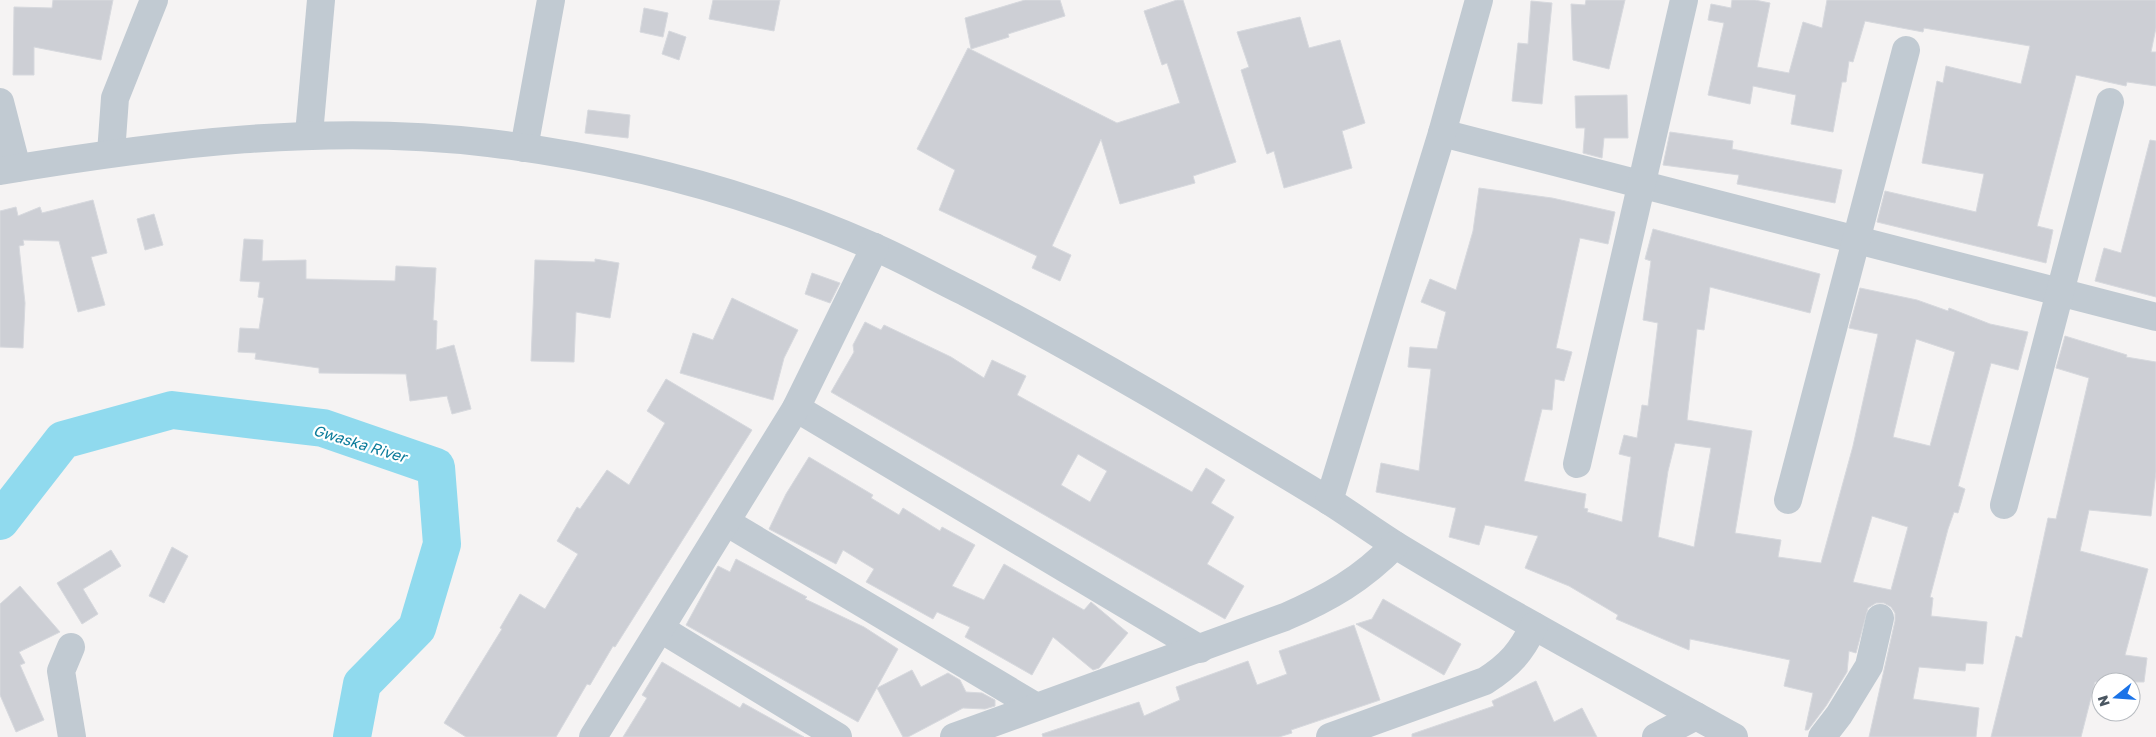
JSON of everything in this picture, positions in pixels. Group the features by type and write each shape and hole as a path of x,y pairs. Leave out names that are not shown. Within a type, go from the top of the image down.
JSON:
{"street":[{"path":"111,153 115,98 154,0"},
{"path":"309,134 320,0"},
{"path":"524,148 551,0"},
{"path":"1328,501 1442,133 1479,0"},
{"path":"1577,464 1684,0"},
{"path":"1788,500 1906,50"},
{"path":"0,102 8,169 111,153 309,134 407,136 524,148 586,159 732,194 794,214 875,247 1035,328 1328,501 1396,545 1534,626 1734,737"},
{"path":"2004,505 2110,102"},
{"path":"1442,133 2156,317"},
{"path":"593,737 796,408 875,247"},
{"path":"796,408 1200,649"},
{"path":"726,522 1035,706"},
{"path":"954,737 1035,706 1200,649 1285,617 1328,598 1380,561 1396,545"},
{"path":"1822,737 1839,715 1869,666 1880,618"},
{"path":"1330,737 1485,681 1504,669 1516,656 1534,626"},
{"path":"660,629 838,737"},
{"path":"71,647 61,671 72,737"},
{"path":"1656,737 1696,716"}],"building":[{"path":"53,0 113,0 101,60 34,47 34,75 13,75 14,7 52,8"},
{"path":"713,0 780,0 774,31 709,19"},
{"path":"1025,0 1060,0 1065,16 1008,34 1009,37 971,49 965,18"},
{"path":"1177,0 1183,0 1236,162 1193,176 1195,183 1120,204 1101,139 1052,246 1071,255 1060,281 1032,268 1037,256 939,210 955,170 917,149 968,48 1117,123 1180,103 1167,63 1162,65 1144,11"},
{"path":"1586,0 1625,0 1609,69 1573,60 1571,4 1585,5"},
{"path":"1732,0 1755,0 1770,3 1757,67 1789,73 1803,22 1822,28 1827,0 2156,0 2156,28 2151,52 2156,52 2156,86 2127,82 2126,86 2076,75 2037,226 2053,230 2046,263 1877,222 1885,191 1976,212 1984,174 1922,163 1937,81 1943,83 1946,66 2021,84 2030,46 1924,28 1923,32 1865,21 1853,62 1849,61 1846,82 1842,82 1833,132 1791,124 1796,95 1753,86 1750,104 1708,95 1724,23 1708,20 1711,4 1731,8"},
{"path":"1531,1 1552,3 1542,104 1512,101 1518,43 1528,44"},
{"path":"644,8 668,13 663,37 640,32"},
{"path":"1300,17 1309,48 1340,40 1365,123 1342,131 1352,168 1284,188 1274,151 1267,154 1241,70 1249,67 1237,32"},
{"path":"669,31 686,37 679,60 662,54"},
{"path":"1627,95 1628,138 1604,138 1602,158 1583,153 1585,128 1576,128 1575,96"},
{"path":"588,110 630,115 628,138 585,133"},
{"path":"1670,132 1733,141 1732,149 1842,170 1835,203 1737,184 1739,175 1663,165"},
{"path":"2150,140 2156,141 2156,297 2095,281 2104,248 2121,253"},
{"path":"1479,188 1552,198 1615,212 1608,244 1580,238 1556,348 1572,352 1564,381 1555,379 1552,410 1542,409 1524,481 1586,494 1584,508 1588,509 1587,512 1622,522 1631,457 1619,454 1624,435 1637,438 1642,405 1648,406 1658,323 1643,320 1651,261 1645,259 1653,229 1820,274 1810,313 1710,287 1704,330 1697,329 1687,420 1752,431 1735,533 1781,540 1778,557 1821,563 1853,446 1878,334 1849,328 1860,288 1917,300 1948,311 1949,308 1990,324 2028,332 2018,370 1991,363 1958,486 1965,489 1958,513 1954,512 1948,529 1930,597 1933,598 1931,616 1987,622 1983,664 1966,663 1965,671 1919,667 1913,699 1979,708 1976,737 1869,737 1895,621 1895,613 1891,607 1884,603 1876,603 1868,608 1856,653 1849,651 1847,672 1826,706 1808,730 1805,730 1813,693 1784,686 1790,660 1690,639 1689,650 1616,619 1618,615 1569,586 1525,568 1538,536 1485,525 1479,545 1449,537 1456,508 1376,492 1381,463 1419,471 1431,369 1408,367 1410,347 1437,349 1446,312 1421,302 1430,279 1456,290 1473,231","holes":["1916,339 1955,352 1930,446 1893,437","1675,443 1711,448 1694,547 1658,537 1668,471","1872,516 1908,527 1891,590 1853,582"]},
{"path":"93,200 107,253 91,257 105,305 78,312 59,241 23,240 24,245 19,246 25,303 23,348 0,347 0,211 16,207 18,216 40,207 42,213"},
{"path":"154,214 163,245 145,250 137,219"},
{"path":"244,239 263,240 262,261 306,260 306,279 395,281 396,266 436,268 433,320 437,321 436,350 454,345 471,409 452,414 447,396 410,401 406,374 319,373 319,368 255,359 256,353 238,352 240,328 259,329 264,298 258,297 260,282 240,281"},
{"path":"595,259 619,263 610,318 576,312 574,362 531,361 535,260 595,262"},
{"path":"812,273 840,283 830,303 805,294"},
{"path":"732,298 798,330 784,358 773,400 680,373 693,333 713,340"},
{"path":"865,322 881,330 884,325 951,357 984,378 992,360 1026,376 1017,395 1192,492 1206,468 1225,480 1211,503 1234,517 1207,564 1244,586 1225,619 831,392 854,352 853,345","holes":["1078,454 1107,471 1090,502 1061,485"]},
{"path":"2065,336 2127,355 2126,357 2156,362 2156,472 2151,516 2089,510 2080,551 2148,569 2125,655 2147,658 2144,682 2141,682 2141,672 2091,672 2091,698 2081,737 1991,737 2016,636 2022,638 2048,518 2056,519 2089,378 2056,368"},
{"path":"666,379 752,430 615,647 613,646 590,685 587,684 556,737 466,737 444,723 502,629 500,628 520,594 545,609 578,554 557,541 577,507 580,509 607,470 629,485 665,423 647,411"},
{"path":"809,457 873,495 871,498 899,515 903,508 940,531 942,527 975,545 952,586 984,600 1004,564 1084,610 1091,602 1128,633 1099,668 1093,670 1053,637 1032,675 965,637 970,627 937,612 933,619 866,582 874,569 843,550 836,564 769,529 786,494"},
{"path":"172,547 188,556 164,603 149,596"},
{"path":"111,550 121,566 83,589 98,614 82,624 57,583"},
{"path":"736,559 807,597 805,599 864,627 898,649 858,722 686,625 718,566 730,572"},
{"path":"20,586 60,632 19,652 25,663 20,665 44,720 16,732 0,695 0,604"},
{"path":"1383,599 1461,644 1444,675 1356,624 1372,619"},
{"path":"1354,625 1380,700 1291,730 1292,733 1279,737 1043,737 1042,734 1139,702 1144,716 1180,700 1176,687 1248,661 1257,685 1287,674 1279,651"},
{"path":"662,662 740,708 743,703 804,737 623,737 647,698 642,695"},
{"path":"912,670 921,687 948,673 960,680 966,692 982,693 995,700 995,706 985,709 963,708 908,737 903,737 877,688"},
{"path":"1536,681 1554,722 1582,708 1597,737 1412,737 1412,734 1494,706 1492,701"}],"waterway":[{"name":"Gwaska River","path":"0,521 63,440 172,410 323,428 436,467 442,544 417,628 362,684 352,737"}]}
